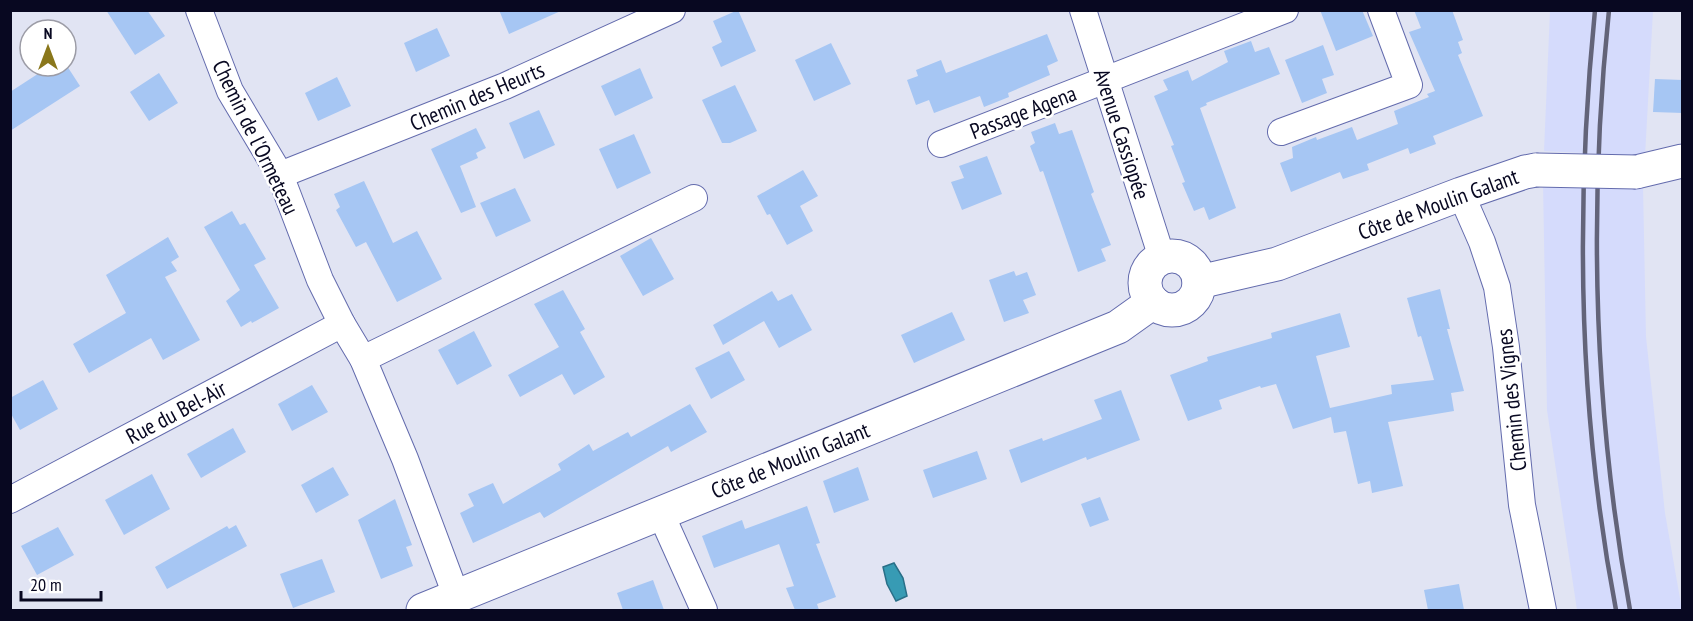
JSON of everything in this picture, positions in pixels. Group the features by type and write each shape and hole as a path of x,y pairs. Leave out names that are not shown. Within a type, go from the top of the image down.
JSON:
{"street":[{"name":"Chemin de l'Ormeteau","path":"199,10 230,91 280,175 320,280 363,359 405,459 457,598"},
{"name":"Chemin des Heurts","path":"280,175 505,86 672,10"},
{"name":"Avenue Cassiopée","path":"1083,10 1162,258"},
{"name":"Passage Agena","path":"941,144 1285,10"},
{"path":"1281,132 1409,85 1381,10"},
{"name":"Côte de Moulin Galant","path":"1199,282 1277,264 1525,172 1636,172 1683,161"},
{"name":"Chemin des Vignes","path":"1461,194 1482,242 1497,287 1506,347 1522,505 1543,610"},
{"path":"363,359 694,198"},
{"path":"1171,256 1186,260 1197,273 1199,282 1198,291 1187,305 1174,310 1164,309 1153,302 1145,284 1146,274 1155,262 1171,256"},
{"name":"Côte de Moulin Galant","path":"423,610 1118,327 1153,302"},
{"name":"Rue du Bel-Air","path":"10,500 342,324"},
{"path":"660,512 704,610"}],"shaded area":[{"path":"1550,11 1653,11 1645,156 1544,151"},
{"path":"1543,182 1643,186 1646,337 1665,513 1682,610 1577,610 1547,410"}],"water":[{"path":"894,563 903,578 907,596 896,601 887,584 883,567"}],"building":[{"path":"106,10 147,10 165,36 135,55"},
{"path":"499,10 563,10 509,34"},
{"path":"738,10 756,51 721,67 712,47 722,42 713,21"},
{"path":"1320,10 1362,10 1373,36 1336,51"},
{"path":"1414,10 1452,10 1463,40 1458,42 1462,53 1458,55 1483,116 1433,136 1436,144 1410,154 1408,148 1367,164 1369,170 1343,179 1340,172 1291,192 1280,163 1293,158 1292,147 1316,137 1317,140 1352,127 1357,140 1398,124 1394,111 1429,97 1427,94 1435,91 1409,32 1421,28"},
{"path":"437,28 450,56 416,72 404,43"},
{"path":"1047,34 1058,61 1047,66 1050,75 1008,93 1009,97 984,107 980,96 934,113 929,100 916,105 907,80 918,76 916,70 941,60 946,73"},
{"path":"1251,41 1255,52 1269,47 1280,74 1206,103 1207,105 1200,108 1236,208 1209,220 1204,207 1194,211 1182,183 1185,182 1171,146 1174,145 1154,96 1168,90 1163,80 1188,70 1192,81 1228,62 1224,51"},
{"path":"831,43 851,84 814,101 795,60"},
{"path":"1323,45 1334,75 1322,79 1327,93 1302,103 1285,60"},
{"path":"640,68 653,98 615,116 601,86"},
{"path":"159,73 178,103 149,121 130,92"},
{"path":"337,77 351,106 318,121 305,93"},
{"path":"32,78 75,78 80,86 10,131 10,92"},
{"path":"1655,79 1683,80 1683,113 1653,112"},
{"path":"735,85 757,131 730,143 722,143 702,100"},
{"path":"539,110 555,145 524,159 509,123"},
{"path":"1055,123 1059,134 1072,130 1094,192 1091,194 1111,245 1101,249 1106,261 1078,272 1043,171 1040,172 1030,146 1035,143 1031,132"},
{"path":"476,128 486,148 476,153 478,158 460,166 476,207 461,213 431,149"},
{"path":"634,134 651,173 617,189 599,149"},
{"path":"987,156 1002,194 962,210 951,182 964,178 959,166"},
{"path":"803,170 818,196 800,206 813,231 787,245 757,196"},
{"path":"364,181 393,243 417,231 442,279 397,302 366,242 356,247 336,210 340,207 334,194"},
{"path":"515,188 531,221 496,237 480,203"},
{"path":"232,211 240,225 245,223 266,259 254,265 279,308 241,327 226,301 240,290 204,227"},
{"path":"168,237 179,257 171,262 177,271 165,277 200,340 163,360 151,338 89,373 73,344 126,313 106,275"},
{"path":"651,238 674,279 643,296 620,256"},
{"path":"1014,271 1016,276 1027,272 1036,295 1023,300 1029,313 1004,322 989,280"},
{"path":"1440,289 1450,329 1447,329 1464,391 1451,393 1454,411 1388,422 1403,486 1372,493 1370,481 1358,484 1346,431 1334,433 1331,417 1293,429 1276,384 1261,388 1260,386 1219,400 1222,409 1188,421 1170,375 1208,361 1207,357 1272,338 1271,333 1340,313 1350,347 1316,356 1330,408 1392,394 1391,385 1434,380 1407,298"},
{"path":"563,290 585,329 580,332 605,377 574,395 562,374 520,397 508,375 559,347 534,304"},
{"path":"772,291 778,301 792,294 812,330 779,348 764,321 723,345 713,325"},
{"path":"952,312 965,340 914,363 901,335"},
{"path":"474,331 492,366 457,385 438,350"},
{"path":"729,351 745,380 711,399 695,368"},
{"path":"43,380 58,409 20,430 10,412 10,398"},
{"path":"312,385 328,412 292,431 278,404"},
{"path":"1121,390 1140,440 1087,460 1086,457 1021,483 1009,450 1042,438 1043,441 1102,419 1094,400"},
{"path":"690,404 707,432 671,452 668,446 544,518 540,512 473,543 460,513 474,506 468,494 493,483 503,504 561,470 558,464 589,444 593,451 628,432 631,437"},
{"path":"233,428 246,452 201,478 187,454"},
{"path":"977,451 987,479 933,498 923,470"},
{"path":"333,467 349,495 316,513 301,485"},
{"path":"858,467 869,500 834,513 823,481"},
{"path":"152,474 170,509 124,535 105,500"},
{"path":"1100,497 1109,520 1090,527 1081,504"},
{"path":"395,499 412,545 406,547 413,566 381,579 358,520"},
{"path":"807,506 820,543 816,544 836,597 817,604 819,610 795,610 786,588 794,586 779,544 714,568 702,536 742,520 745,529"},
{"path":"236,525 247,546 167,589 155,567 227,526 229,529"},
{"path":"58,527 74,555 37,575 21,546"},
{"path":"322,559 335,592 293,608 280,574"},
{"path":"653,580 664,610 623,610 617,593"},
{"path":"1459,584 1464,610 1428,610 1424,590"}],"railway":[{"path":"1595,10 1584,161 1584,311 1587,386 1594,461 1603,536 1616,610"},
{"path":"1609,10 1598,161 1598,311 1609,461 1630,610"}]}
